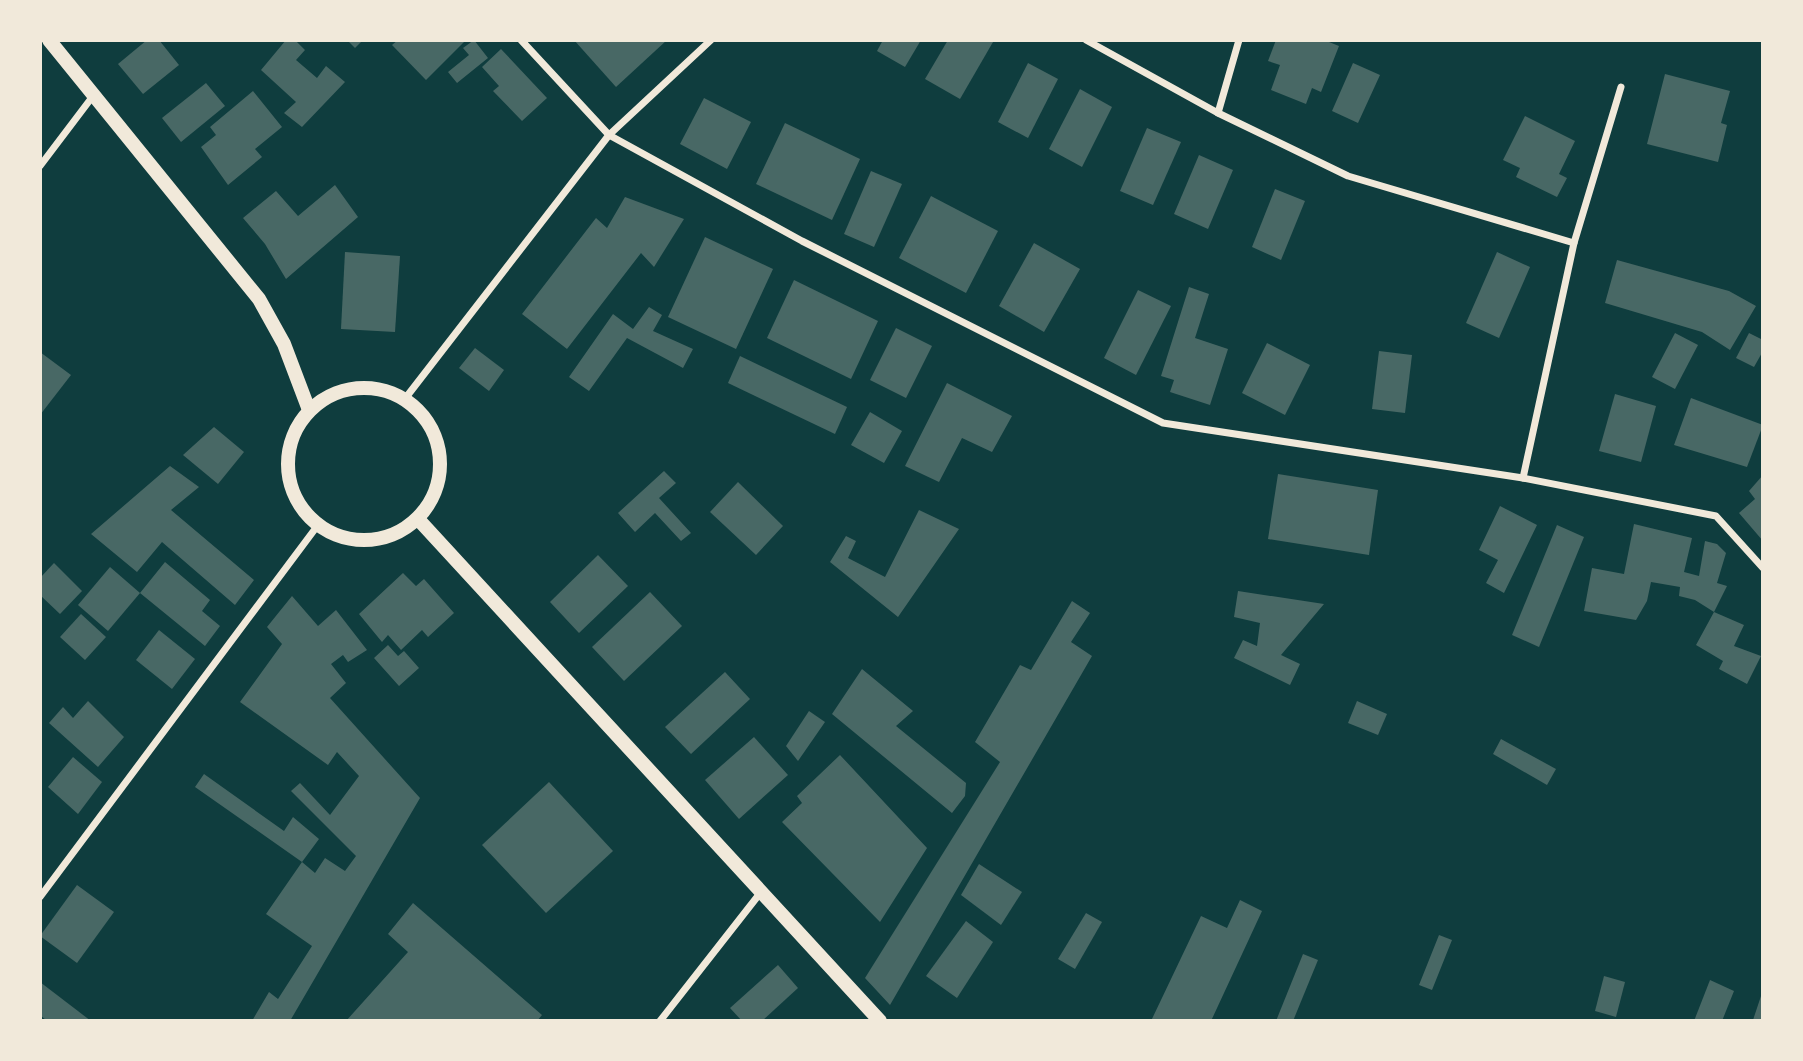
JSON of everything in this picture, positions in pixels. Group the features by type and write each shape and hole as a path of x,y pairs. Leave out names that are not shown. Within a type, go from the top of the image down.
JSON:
{"main road":[{"path":"49,40 259,299 284,344 309,410"},
{"path":"357,387 376,388 394,393 404,400 415,407 431,426 439,448 440,475 435,493 418,519 396,535 357,541 338,537 306,514 291,489 287,468 290,444 297,427 309,410 335,393 357,387"},
{"path":"418,519 880,1021"}],"street":[{"path":"521,40 608,135 802,242 1163,423 1523,478 1716,516 1763,568"},
{"path":"404,400 608,135 711,40"},
{"path":"1086,40 1217,113 1348,176 1574,243"},
{"path":"1217,113 1239,40"},
{"path":"1523,478 1574,243 1621,88"},
{"path":"40,166 93,96"},
{"path":"40,897 318,525"},
{"path":"660,1021 761,892"}],"building":[{"path":"147,40 159,40 179,65 143,94 118,64"},
{"path":"286,40 295,40 305,50 296,60 317,78 326,66 345,82 302,127 284,113 296,102 261,70"},
{"path":"347,40 363,40 355,48"},
{"path":"398,40 466,40 426,80 392,45"},
{"path":"474,40 488,58 457,83 448,72 469,55 463,48"},
{"path":"574,40 667,40 616,87"},
{"path":"883,40 921,40 905,67 877,51"},
{"path":"948,40 993,42 960,99 925,79"},
{"path":"1276,40 1324,40 1339,46 1321,92 1312,88 1306,104 1271,90 1280,65 1268,61"},
{"path":"501,49 547,98 522,121 493,91 499,86 482,67"},
{"path":"1028,63 1058,79 1028,138 998,122"},
{"path":"1353,63 1380,75 1358,123 1332,111"},
{"path":"1665,74 1730,91 1721,123 1727,125 1718,162 1647,144"},
{"path":"206,83 225,106 181,142 162,118"},
{"path":"1080,89 1112,107 1082,167 1049,149"},
{"path":"253,91 282,127 255,149 262,157 228,185 201,147 216,135 210,127"},
{"path":"704,98 751,122 727,169 680,144"},
{"path":"1525,116 1575,141 1559,174 1567,178 1557,197 1516,177 1520,168 1503,160"},
{"path":"785,123 860,159 832,220 756,184"},
{"path":"1147,128 1181,142 1153,205 1120,191"},
{"path":"1199,155 1233,170 1208,229 1174,214"},
{"path":"871,171 902,184 874,247 844,234"},
{"path":"335,185 358,217 286,279 265,244 243,218 276,191 298,216"},
{"path":"1275,189 1305,201 1281,260 1252,247"},
{"path":"931,196 998,231 966,293 899,258"},
{"path":"625,197 684,219 654,267 641,253 567,349 522,314 596,218 607,228"},
{"path":"705,237 773,269 736,349 668,317"},
{"path":"1034,243 1080,269 1044,332 999,306"},
{"path":"345,252 400,256 395,332 341,329"},
{"path":"1497,252 1530,267 1499,338 1466,323"},
{"path":"1617,260 1729,291 1756,306 1730,350 1702,332 1605,303"},
{"path":"794,280 878,321 851,379 767,338"},
{"path":"1189,287 1209,294 1195,338 1228,349 1210,405 1170,392 1174,380 1161,376"},
{"path":"1138,290 1171,306 1136,375 1104,358"},
{"path":"649,307 662,315 653,331 693,349 683,368 627,338 589,391 569,377 613,314 633,329"},
{"path":"896,328 932,346 906,398 870,380"},
{"path":"1675,333 1698,345 1675,389 1652,377"},
{"path":"1749,333 1763,340 1763,351 1754,367 1736,358"},
{"path":"1267,343 1310,365 1285,415 1242,393"},
{"path":"475,348 504,370 489,391 459,368"},
{"path":"1379,351 1412,355 1405,413 1372,409"},
{"path":"40,352 71,375 40,415"},
{"path":"740,356 847,407 835,434 728,383"},
{"path":"947,383 1012,416 992,452 962,438 939,482 905,466"},
{"path":"1615,394 1656,406 1641,462 1599,451"},
{"path":"1691,398 1763,425 1747,467 1674,445"},
{"path":"870,412 902,431 884,463 851,445"},
{"path":"214,427 244,452 218,484 183,455"},
{"path":"170,466 199,487 171,510 254,580 235,605 162,542 137,572 91,534"},
{"path":"664,471 676,483 659,498 691,533 681,541 655,513 635,532 618,513"},
{"path":"1278,474 1378,490 1369,555 1268,539"},
{"path":"1763,475 1763,541 1739,513 1755,499 1749,491"},
{"path":"738,482 783,526 756,555 710,512"},
{"path":"1500,506 1537,525 1504,593 1486,583 1498,560 1479,550"},
{"path":"919,510 959,529 898,617 830,562 846,536 856,541 848,558 885,577"},
{"path":"1634,524 1692,538 1684,572 1699,576 1705,541 1717,544 1726,553 1717,583 1727,586 1714,612 1695,600 1679,596 1680,587 1651,582 1647,601 1636,620 1584,611 1592,568 1624,574"},
{"path":"1557,525 1584,537 1539,647 1512,635"},
{"path":"598,555 628,586 579,633 550,602"},
{"path":"165,562 210,600 202,611 220,626 205,646 140,593"},
{"path":"54,563 82,591 60,614 40,595 40,578"},
{"path":"110,567 140,593 108,631 78,605"},
{"path":"403,573 416,586 424,579 454,613 428,637 422,630 401,650 388,635 382,642 359,614"},
{"path":"1238,591 1324,604 1281,655 1300,664 1290,685 1234,658 1243,640 1257,646 1260,623 1234,617"},
{"path":"650,592 682,626 624,681 592,647"},
{"path":"292,596 318,626 336,610 367,650 348,662 343,655 331,664 346,683 330,698 420,798 290,1021 252,1021 269,992 278,999 312,946 266,914 302,862 315,873 325,858 345,871 356,856 291,791 300,783 330,815 359,776 337,752 328,765 240,702 282,644 267,627"},
{"path":"1072,601 1090,613 1071,642 1092,656 890,1005 865,978 1000,762 975,742 1020,665 1031,670"},
{"path":"1714,612 1744,625 1734,646 1761,656 1747,684 1719,669 1723,661 1696,645"},
{"path":"81,614 106,637 85,660 60,637"},
{"path":"159,630 195,659 172,689 136,660"},
{"path":"388,645 398,656 404,651 419,668 399,686 374,658"},
{"path":"862,669 913,711 896,726 966,783 965,796 952,813 832,714"},
{"path":"725,672 750,699 691,754 665,727"},
{"path":"88,701 124,737 98,767 49,723 63,707 73,718"},
{"path":"1357,701 1387,714 1378,735 1348,723"},
{"path":"809,711 825,722 798,761 786,746"},
{"path":"754,737 788,775 739,819 705,780"},
{"path":"1501,739 1556,769 1547,785 1493,754"},
{"path":"840,755 927,848 880,922 782,822 802,803 797,796"},
{"path":"73,757 102,782 78,814 48,787"},
{"path":"204,774 284,831 293,817 319,839 302,862 195,787"},
{"path":"549,782 613,851 546,913 482,845"},
{"path":"979,864 1022,892 1001,925 961,895"},
{"path":"77,885 114,912 77,963 40,936"},
{"path":"1240,900 1262,911 1211,1021 1151,1021 1201,916 1227,928"},
{"path":"413,903 542,1015 537,1021 346,1021 408,952 388,934"},
{"path":"1086,913 1102,922 1075,969 1058,959"},
{"path":"966,921 993,942 957,998 926,976"},
{"path":"1439,935 1452,940 1432,990 1419,985"},
{"path":"1303,954 1318,960 1293,1021 1276,1021"},
{"path":"778,965 798,988 762,1021 742,1021 730,1008"},
{"path":"1604,976 1625,982 1616,1017 1595,1011"},
{"path":"1710,980 1734,991 1722,1021 1694,1021"},
{"path":"40,982 91,1021 47,1021 40,1015"},
{"path":"1763,990 1763,1021 1753,1020"}]}
